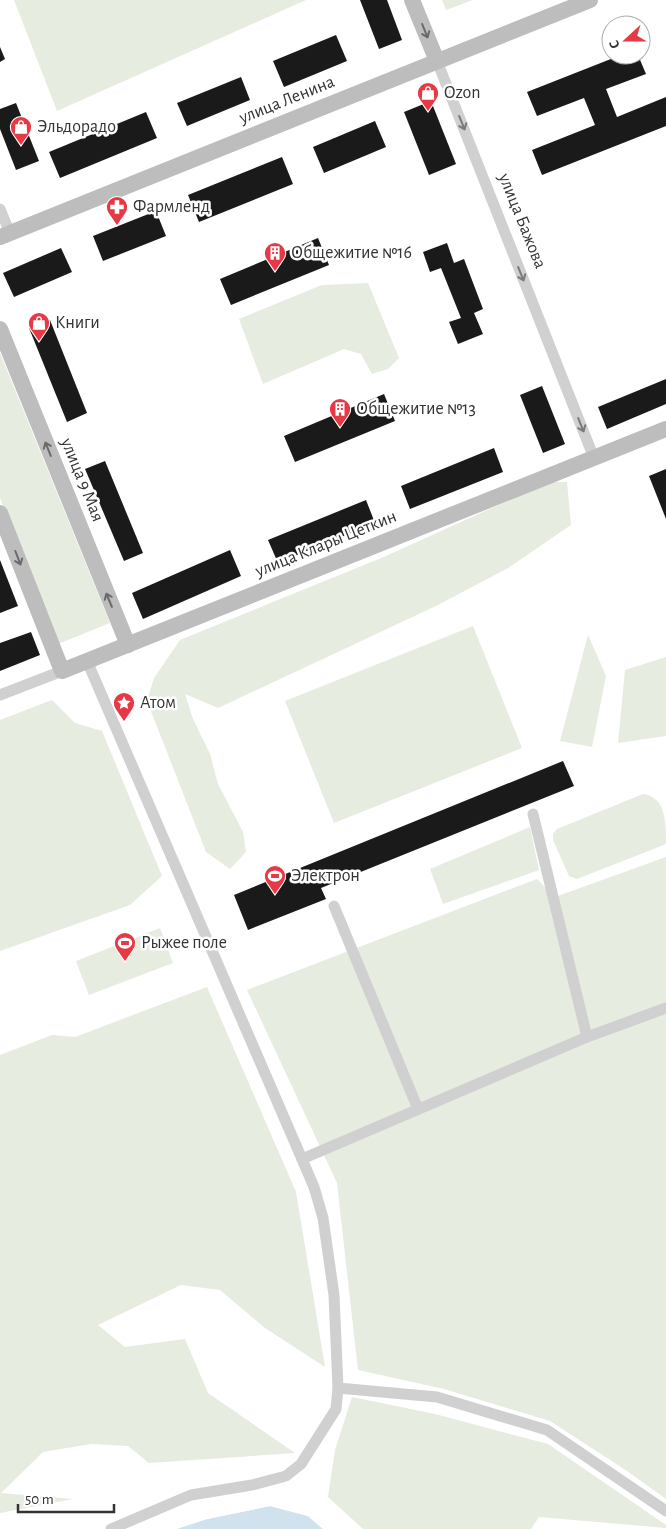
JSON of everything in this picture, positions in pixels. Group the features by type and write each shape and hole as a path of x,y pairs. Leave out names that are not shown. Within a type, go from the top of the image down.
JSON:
{"street":[{"name":"улица Бажова","path":"412,0 594,458"},
{"name":"улица Ленина","path":"5,235 590,0"},
{"path":"0,209 5,235"},
{"name":"улица 9 Мая","path":"0,329 128,645"},
{"name":"улица Клары Цеткин","path":"0,696 666,429"},
{"path":"0,513 62,671"},
{"path":"87,661 314,1187 323,1218 334,1295 338,1388 336,1410 301,1464 286,1476 252,1485 191,1495 111,1529"},
{"path":"533,814 587,1037"},
{"path":"334,906 418,1109"},
{"path":"302,1159 587,1037 666,1008"},
{"path":"338,1388 437,1397 547,1430 666,1511"}],"shaded area":[{"path":"14,0 306,0 57,111"},
{"path":"442,0 473,0 446,10"},
{"path":"368,283 399,358 388,369 372,374 361,354 344,349 263,384 239,319 322,285"},
{"path":"0,353 110,623 58,644 0,498"},
{"path":"549,482 567,482 571,525 508,568 438,605 218,708 185,694 193,719 210,754 218,784 243,832 246,852 230,869 206,852 147,701 154,678 180,640 386,556"},
{"path":"473,626 522,748 334,823 285,701"},
{"path":"588,635 606,676 592,747 560,741"},
{"path":"666,657 666,736 618,743 625,670"},
{"path":"52,700 75,723 102,731 162,876 130,905 0,951 0,720"},
{"path":"643,794 651,796 656,800 663,812 666,844 577,879 569,876 553,840 553,834 557,829"},
{"path":"530,827 539,870 443,904 430,869"},
{"path":"666,857 666,1499 550,1421 444,1389 358,1370 337,1183 247,990 537,879 555,897"},
{"name":"Рыжее поле","path":"160,928 173,963 89,995 76,961"},
{"path":"207,987 296,1192 325,1367 265,1328 220,1290 181,1285 98,1325 125,1347 185,1339 208,1393 295,1453 149,1463 128,1446 91,1444 43,1452 1,1493 73,1499 0,1513 0,1055 52,1035 75,1037"},
{"path":"352,1397 435,1414 548,1444 666,1525 666,1528 539,1517 531,1529 363,1529 328,1497 335,1450"}],"water":[{"path":"270,1506 308,1516 323,1529 177,1529 207,1519"}],"pier":[{"path":"270,1504 310,1514 325,1529 308,1516 270,1506 207,1519 174,1529 206,1517"}],"building":[{"path":"360,0 387,0 402,40 379,49"},
{"path":"336,35 347,61 284,87 273,61"},
{"path":"0,47 5,59 0,62"},
{"path":"601,63 601,65 642,65 646,74 606,89 617,117 666,97 666,126 542,175 532,150 595,125 584,98 537,116 527,92"},
{"path":"241,77 250,100 187,126 177,103"},
{"path":"431,101 456,164 429,175 404,112"},
{"path":"16,103 39,161 16,170 0,129 0,109"},
{"path":"146,112 157,138 60,178 49,152"},
{"path":"375,121 386,147 324,173 313,147"},
{"path":"282,157 293,184 199,222 188,195"},
{"path":"156,211 166,236 103,261 93,236"},
{"name":"Общежитие №16","path":"318,238 329,265 231,305 220,279"},
{"path":"447,243 454,263 464,259 483,309 474,313 483,334 458,344 449,322 461,318 441,268 430,272 423,252"},
{"path":"61,248 72,272 14,297 3,273"},
{"path":"50,320 87,413 67,422 29,328"},
{"path":"666,379 666,404 607,429 598,407"},
{"path":"542,386 565,444 543,453 520,395"},
{"name":"Общежитие №13","path":"384,394 395,421 295,462 284,436"},
{"path":"494,448 503,472 410,509 401,486"},
{"path":"105,461 143,553 124,561 85,469"},
{"path":"666,469 666,519 649,476"},
{"path":"366,500 375,523 278,563 268,540"},
{"path":"230,550 241,576 143,619 132,593"},
{"path":"0,560 18,606 0,613"},
{"path":"31,632 40,655 0,671 0,643"},
{"path":"563,761 574,786 321,888 326,899 248,930 234,895"}],"place":[{"name":"Ozon","path":"428,112"},
{"name":"Эльдорадо","path":"21,146"},
{"name":"Фармленд","path":"117,226"},
{"name":"Общежитие №16","path":"275,272"},
{"name":"Книги","path":"39,342"},
{"name":"Общежитие №13","path":"340,428"},
{"name":"Атом","path":"124,722"},
{"name":"Электрон","path":"275,895"},
{"name":"Рыжее поле","path":"125,962"}]}
